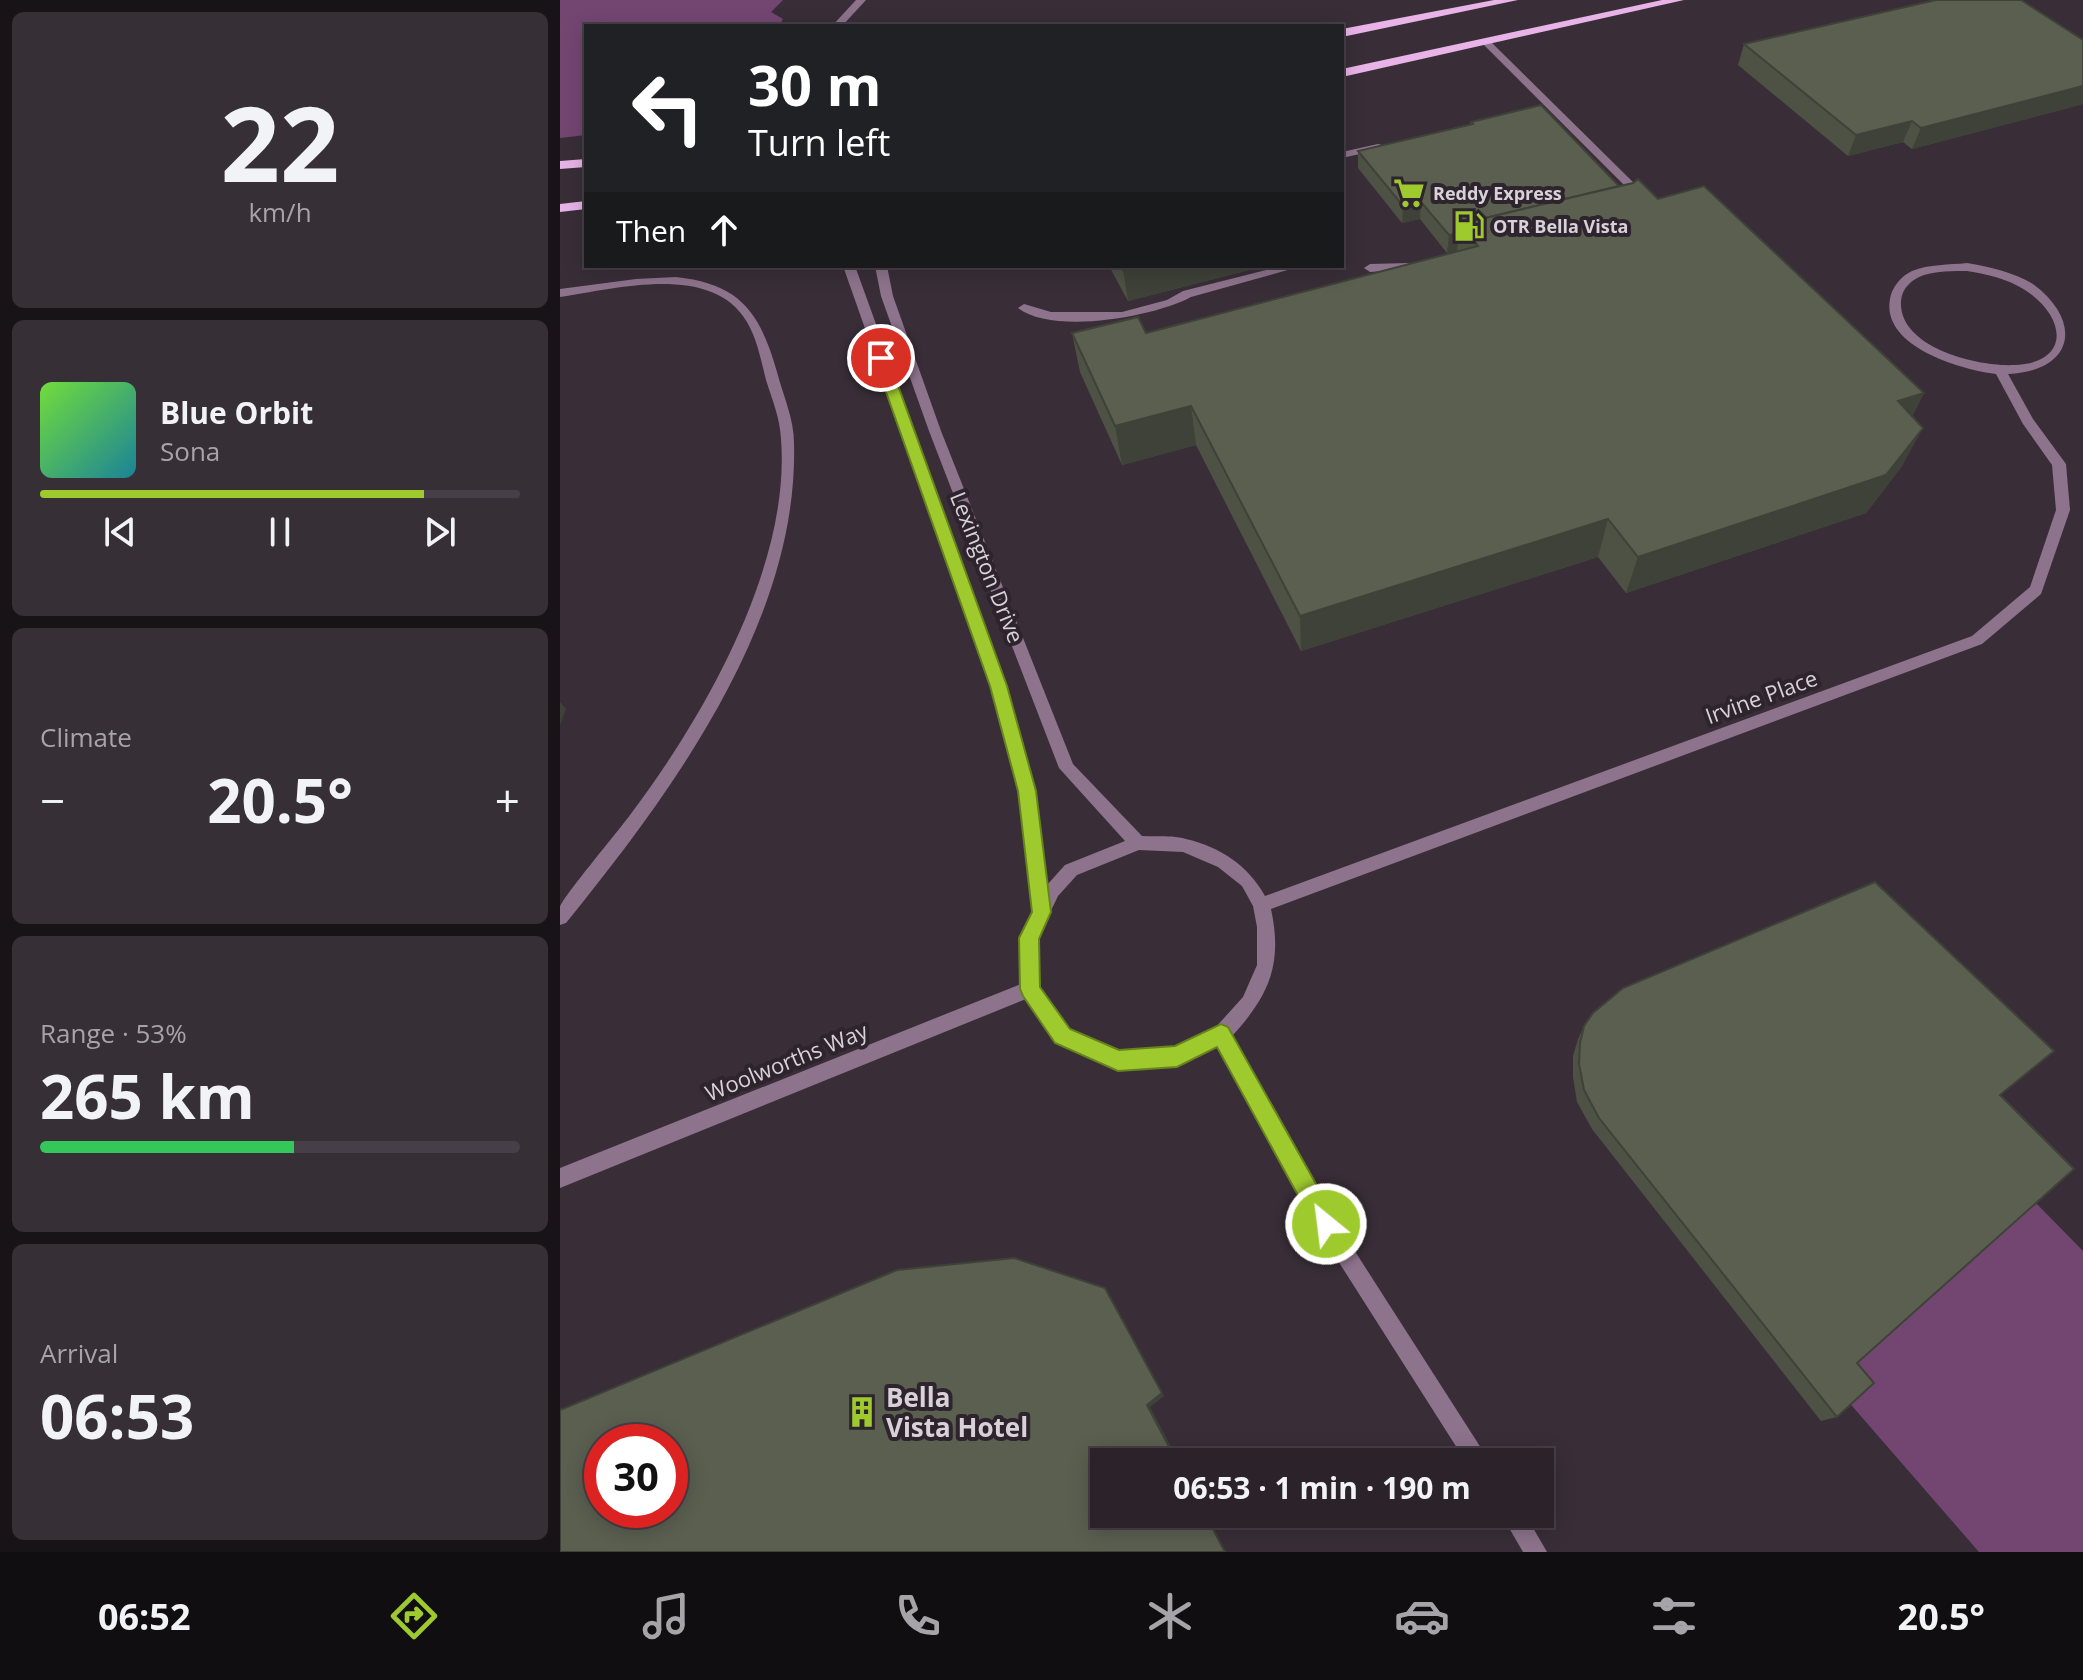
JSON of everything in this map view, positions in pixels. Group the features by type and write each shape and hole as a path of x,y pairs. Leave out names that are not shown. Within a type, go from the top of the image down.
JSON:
{"main road":[{"path":"1344,33 1512,0"},
{"path":"1344,73 1678,0"},
{"path":"560,165 584,163"},
{"path":"560,208 584,205"}],"street":[{"path":"839,24 861,0"},
{"path":"1486,42 1637,192 1635,204 1629,211"},
{"path":"1536,112 1552,109"},
{"path":"1344,155 1396,143"},
{"path":"1370,268 1423,265"},
{"path":"1967,267 2018,280 2046,299 2061,316 2065,327 2065,340 2056,355 2028,368 2000,370 1967,365 1930,351 1910,336 1897,318 1893,304 1898,288 1913,275 1929,270 1967,267"},
{"name":"Lexington Drive","path":"850,268 999,686 1027,791 1042,912"},
{"name":"Lexington Drive","path":"881,268 887,296 935,431 1067,768 1138,843"},
{"path":"1024,308 1050,316 1122,316 1171,303 1187,294 1284,268"},
{"path":"560,293 677,281 708,286 730,298 747,310 759,330 788,439 785,508 772,563 744,639 692,736 611,855 560,917"},
{"name":"Irvine Place","path":"1261,905 1977,640 2036,590 2063,510 2059,464 2028,421 2000,370"},
{"path":"1138,843 1184,845 1224,862 1248,881 1261,905 1266,927 1266,965 1250,1003 1221,1034 1177,1056 1118,1060 1063,1036 1030,989 1029,938 1042,912 1052,891 1071,870 1138,843"},
{"name":"Woolworths Way","path":"560,1178 1030,989"},
{"path":"1221,1034 1326,1224 1470,1448"},
{"path":"1521,1528 1536,1552"}],"shaded area":[{"path":"560,0 783,0 771,12 783,19 780,24 584,24 584,135 560,138"},
{"path":"2032,1199 2083,1251 2083,1552 1979,1552 1846,1399 1841,1368"}],"building":[{"path":"1936,0 2021,0 2083,40 2083,86 1921,128 1912,121 1856,135 1744,44"},
{"path":"1541,105 1619,186 1460,224 1459,233 1449,235 1421,202 1403,206 1358,151 1473,124 1471,122"},
{"path":"1638,179 1658,199 1704,186 1924,393 1898,401 1923,428 1886,475 1638,557 1608,519 1300,616 1191,406 1115,426 1072,333 1138,317 1146,333 1478,246 1460,224 1633,183"},
{"path":"1875,882 2054,1051 2000,1095 2074,1169 1857,1363 1874,1383 1837,1417 1599,1118 1584,1090 1579,1064 1580,1043 1584,1026 1593,1013 1623,988"},
{"name":"Bella Vista Hotel","path":"1014,1258 1105,1288 1162,1393 1147,1405 1170,1448 1090,1448 1090,1528 1212,1528 1225,1552 560,1552 560,1410 897,1270"}],"place":[{"name":"Reddy Express","path":"1409,193"},
{"name":"OTR Bella Vista","path":"1469,226"},
{"name":"Bella Vista Hotel","path":"862,1412"}],"route":[{"path":"881,358 999,686 1027,791 1042,912 1029,938 1030,989 1063,1036 1118,1060 1177,1056 1221,1034 1326,1224"}]}
